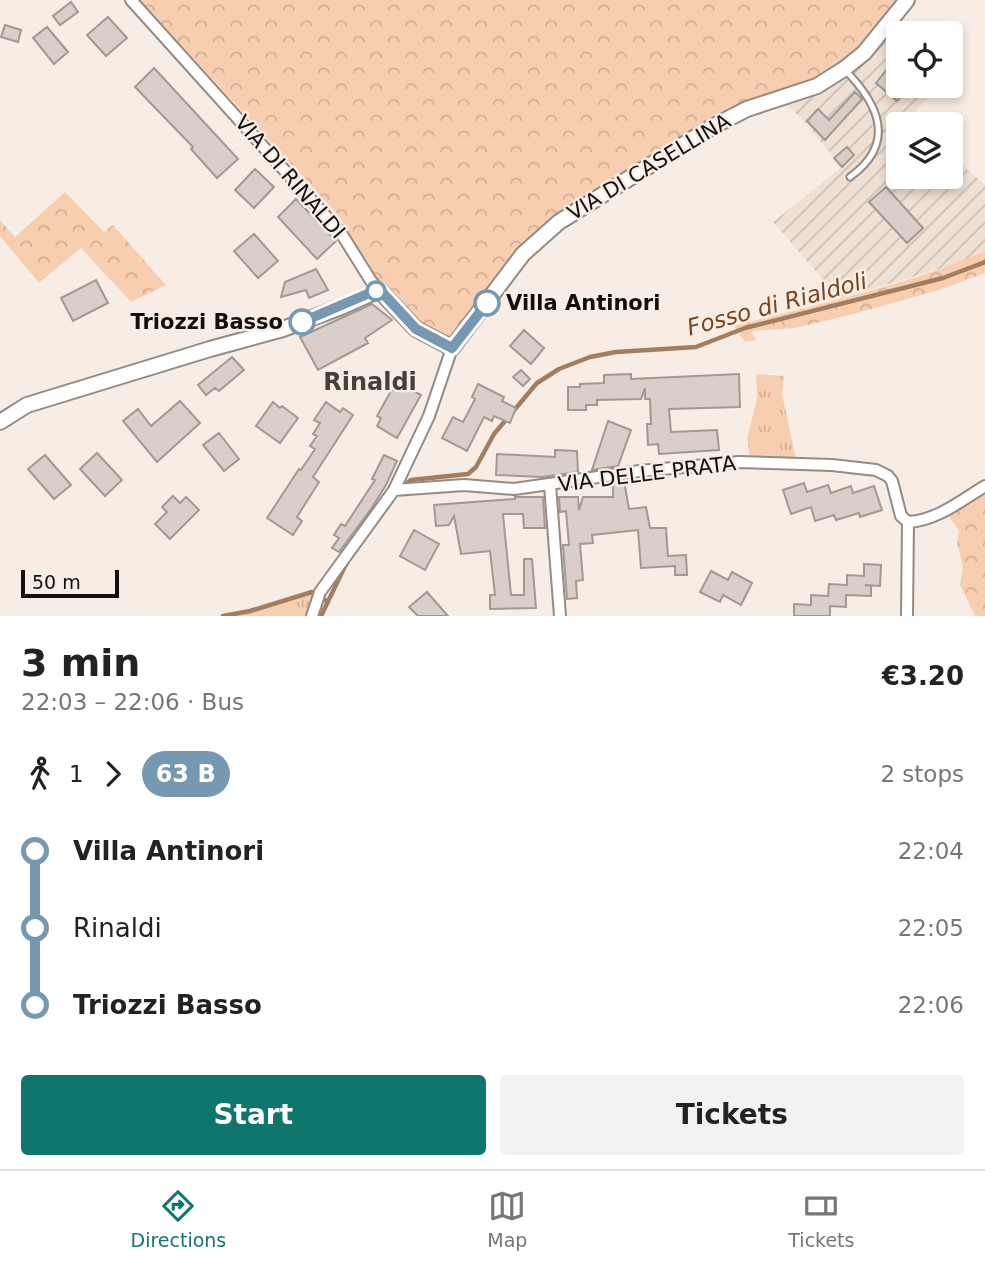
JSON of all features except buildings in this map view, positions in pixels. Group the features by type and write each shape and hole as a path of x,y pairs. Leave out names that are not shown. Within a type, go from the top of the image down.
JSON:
{"street":[{"name":"VIA DI RINALDI","path":"131,0 341,233 371,281 416,329 452,348"},
{"name":"VIA DI CASELLINA","path":"452,348 523,254 559,222 710,128 747,109 817,86 844,69 864,53 907,0"},
{"path":"0,422 27,405 283,329 379,289"},
{"path":"312,616 320,592 394,490 429,415 452,348"},
{"name":"VIA DELLE PRATA","path":"394,490 464,485 514,489 640,471 738,462 832,466 876,470 888,476 892,481 901,516 908,522"},
{"path":"550,485 560,616"},
{"path":"907,616 908,522 918,522 944,511 985,486"}],"lane":[{"path":"844,69 870,97 878,130 873,156 849,177"}],"shaded area":[{"path":"878,35 886,42 886,98 927,98 915,112 886,112 886,189 963,189 963,166 985,185 985,251 958,263 840,299 773,222 842,167 802,119 780,98"}],"green space":[{"path":"139,0 907,0 844,69 747,109 559,222 452,348 416,329 379,290 340,217"},
{"path":"65,192 104,232 113,225 166,285 131,302 81,248 39,283 0,236 0,220 15,237"},
{"path":"985,251 985,273 939,290 794,328 751,331 756,340 745,342 734,326 893,284"},
{"path":"756,374 784,376 782,394 797,464 751,462 747,438 757,399"},
{"path":"985,486 985,616 975,616 960,585 963,567 957,542 959,530 944,511"},
{"path":"320,592 312,616 223,616 250,611"}],"waterway":[{"name":"Fosso di Rialdoli","path":"403,486 411,480 468,474 476,467 494,434 537,383 559,369 590,357 616,352 696,347 745,328 943,278 985,262"},
{"path":"321,616 348,560"},
{"name":"Fosso di Rialdoli","path":"223,616 250,611 312,592 328,602"}],"bus line":[{"path":"302,322 379,289 416,329 452,348 487,303"}],"place":[{"name":"Villa Antinori","path":"487,303"},
{"name":"Triozzi Basso","path":"302,322"}],"district":[{"name":"Rinaldi","path":"370,382"}]}
